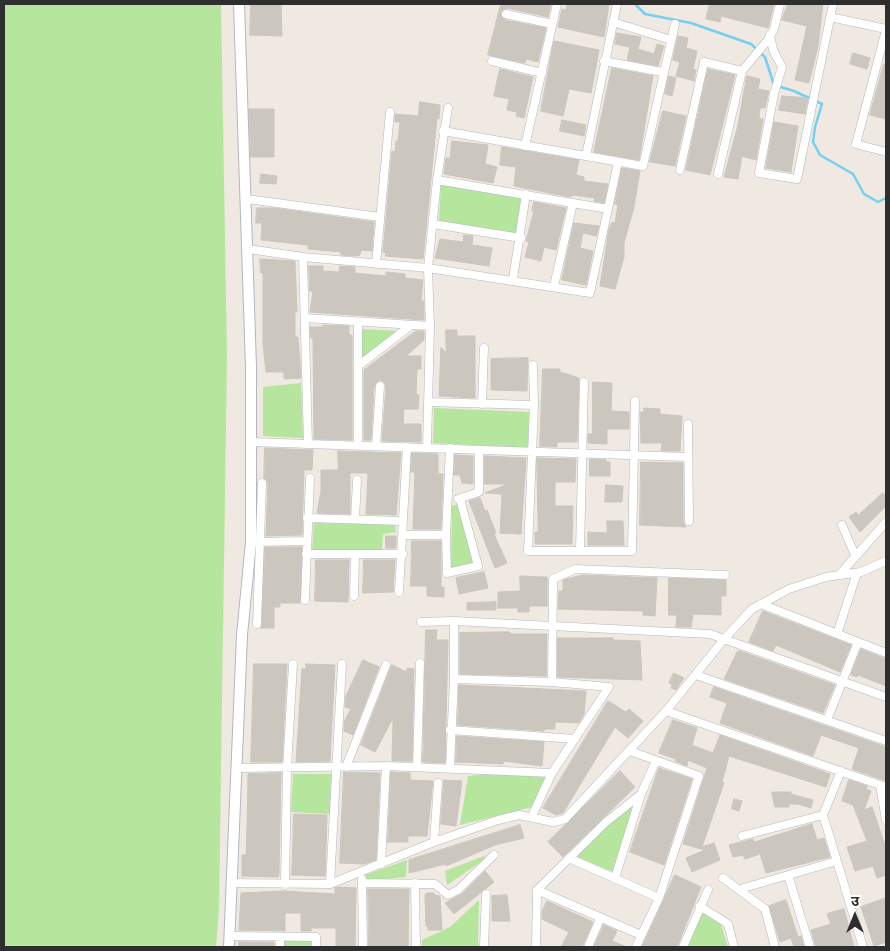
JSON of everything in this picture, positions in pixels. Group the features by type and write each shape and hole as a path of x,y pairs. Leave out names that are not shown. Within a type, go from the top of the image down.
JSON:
{"street":[{"path":"239,4 248,249 251,442 257,624"},
{"path":"525,146 556,4"},
{"path":"586,156 617,4"},
{"path":"718,174 742,71 769,38 780,4"},
{"path":"769,38 773,50 782,65 774,94 759,173 797,178 833,4"},
{"path":"506,14 552,24"},
{"path":"830,17 886,30 856,144 886,152"},
{"path":"614,22 671,40"},
{"path":"443,132 643,166 662,72 675,24"},
{"path":"492,61 542,73"},
{"path":"604,61 662,72"},
{"path":"680,170 704,62 742,71"},
{"path":"427,447 430,326 428,268 443,132 448,108"},
{"path":"376,264 390,112"},
{"path":"248,249 302,257 428,268 513,279 590,293 618,162"},
{"path":"437,180 608,209"},
{"path":"513,279 521,238 526,194"},
{"path":"246,199 380,217"},
{"path":"554,286 573,203"},
{"path":"432,224 521,238"},
{"path":"302,257 308,444"},
{"path":"305,318 358,323 430,326"},
{"path":"358,323 358,445"},
{"path":"358,366 410,326"},
{"path":"482,404 484,348"},
{"path":"533,365 534,406 528,551 632,551 636,456 635,401"},
{"path":"580,550 584,382"},
{"path":"376,446 380,386"},
{"path":"428,402 534,406"},
{"path":"688,424 686,458 689,521"},
{"path":"251,442 686,458"},
{"path":"399,592 403,554 402,521 407,447"},
{"path":"450,448 446,535 447,573 478,566 460,498"},
{"path":"448,502 479,492 479,450"},
{"path":"305,600 310,478"},
{"path":"355,519 357,480"},
{"path":"229,947 241,648 262,483"},
{"path":"307,518 402,521"},
{"path":"840,574 886,522"},
{"path":"842,525 855,555"},
{"path":"403,536 446,535"},
{"path":"255,542 306,541"},
{"path":"306,554 403,554"},
{"path":"354,596 355,554"},
{"path":"231,882 285,885 330,884 434,842 503,818 532,816 554,822 565,819 666,711 725,638 752,609 789,589 840,574 857,573 886,561"},
{"path":"552,682 553,579 575,569 725,575"},
{"path":"837,634 857,573"},
{"path":"761,604 858,642 885,650"},
{"path":"450,768 450,730 454,679 454,621"},
{"path":"421,622 454,621 552,625 710,634 886,697"},
{"path":"827,720 858,642"},
{"path":"417,767 420,663"},
{"path":"285,885 287,768 293,664"},
{"path":"330,884 342,767 342,664"},
{"path":"342,767 386,665"},
{"path":"696,675 886,740"},
{"path":"454,679 552,682 609,688 552,773 532,816"},
{"path":"666,711 883,786 886,820"},
{"path":"450,730 575,738"},
{"path":"630,751 700,776 659,898 636,947"},
{"path":"615,878 641,794 656,761"},
{"path":"237,768 386,766 552,773"},
{"path":"381,864 386,766"},
{"path":"841,771 823,815 863,947"},
{"path":"434,842 438,783"},
{"path":"536,947 537,890 605,822 641,794"},
{"path":"742,836 823,815"},
{"path":"364,883 435,884 441,887 445,894 451,894 494,855"},
{"path":"570,858 659,898"},
{"path":"740,890 837,861"},
{"path":"360,873 364,883 363,947"},
{"path":"788,876 810,947"},
{"path":"723,878 765,909 774,947"},
{"path":"415,883 416,947"},
{"path":"537,890 600,919 641,935"},
{"path":"683,947 708,890"},
{"path":"484,947 486,894"},
{"path":"700,906 728,924 734,947"},
{"path":"588,947 600,919"},
{"path":"230,936 316,937 316,947"},
{"path":"280,937 280,947"}],"green space":[{"path":"4,4 221,4 227,356 219,909 216,947 4,947"},
{"path":"441,184 521,198 516,234 439,221"},
{"path":"360,329 401,331 360,360"},
{"path":"301,383 303,438 263,436 263,387"},
{"path":"434,408 529,412 528,448 433,443"},
{"path":"458,504 475,564 451,569 452,506"},
{"path":"314,523 395,524 396,532 383,534 382,550 312,551"},
{"path":"293,774 331,774 330,814 291,812"},
{"path":"486,774 546,777 532,807 460,825 468,776"},
{"path":"638,798 613,872 577,857 603,828"},
{"path":"484,856 485,859 447,885 445,871"},
{"path":"407,860 406,877 366,881 365,875"},
{"path":"479,900 478,947 422,947 422,940 450,927"},
{"path":"702,913 720,922 728,947 688,947"},
{"path":"311,940 311,947 282,947 282,941"}],"building":[{"path":"251,4 281,4 282,36 250,35"},
{"path":"501,4 551,4 548,17 507,8 500,13 505,20 546,28 538,62 526,59 525,63 488,55"},
{"path":"567,4 609,4 604,37 558,27 562,9 566,10"},
{"path":"710,4 774,4 768,28 721,16 720,22 706,19"},
{"path":"788,4 823,4 818,46 809,83 795,80 807,26 782,20"},
{"path":"617,33 641,37 638,49 654,54 657,44 664,46 658,66 627,60 630,47 615,44"},
{"path":"678,36 688,38 686,48 697,51 693,69 696,70 694,81 676,76 680,62 673,60"},
{"path":"554,41 599,50 591,93 569,89 563,116 541,111"},
{"path":"853,53 870,58 867,69 850,64"},
{"path":"884,64 886,64 886,119 870,115"},
{"path":"612,68 653,76 639,160 594,152"},
{"path":"500,69 533,77 524,118 516,116 517,112 507,110 509,99 494,96"},
{"path":"708,69 735,75 710,175 686,170"},
{"path":"669,76 676,78 672,96 665,94"},
{"path":"747,76 760,79 758,89 769,91 765,108 760,108 759,118 763,119 756,160 742,156 738,179 724,177 738,125"},
{"path":"782,96 808,98 805,114 779,110"},
{"path":"420,102 440,105 439,119 437,118 423,259 385,256 386,253 383,252 392,151 395,152 400,122 395,122 395,114 418,116"},
{"path":"249,109 274,109 274,157 251,157"},
{"path":"663,111 686,116 675,166 650,162"},
{"path":"562,120 586,125 584,136 560,131"},
{"path":"774,122 798,126 791,172 766,168"},
{"path":"452,141 488,145 485,164 497,167 493,183 444,174 446,158 450,158"},
{"path":"502,147 579,160 576,175 584,177 584,181 608,184 604,203 594,201 595,198 574,195 570,197 514,186 516,167 500,165"},
{"path":"622,168 640,171 634,207 624,243 624,257 615,289 600,286 609,229 612,222 615,223 618,205 615,204"},
{"path":"261,174 277,176 276,184 260,183"},
{"path":"534,202 566,208 556,250 544,247 541,261 525,257 529,242 526,241 534,211 532,211"},
{"path":"257,208 274,208 374,222 372,251 361,250 360,255 356,256 341,255 341,252 308,249 308,245 261,240 262,223 256,223"},
{"path":"574,223 599,226 596,236 583,233 580,248 593,251 586,285 562,280"},
{"path":"464,235 473,236 472,245 492,248 489,266 435,258 440,239 463,242"},
{"path":"260,259 295,261 297,312 295,312 295,337 298,337 301,378 284,379 284,372 266,372 263,344 263,273 261,273"},
{"path":"309,266 323,266 323,271 339,272 340,266 355,267 355,273 386,276 386,272 405,274 405,278 423,280 421,301 424,301 424,320 310,312 313,291 310,291"},
{"path":"323,325 349,326 349,335 352,335 352,440 314,439 313,338 311,338 310,327 323,327"},
{"path":"446,330 457,330 457,336 475,336 475,398 439,396 441,347 446,353"},
{"path":"416,331 424,331 424,340 406,356 421,356 421,369 417,369 416,394 419,395 418,409 404,409 403,424 421,424 421,442 382,441 386,386 380,380 374,386 371,440 364,440 364,370"},
{"path":"528,358 527,391 491,390 491,359"},
{"path":"543,369 560,369 560,372 579,378 577,442 557,442 557,447 540,446"},
{"path":"593,382 612,383 611,411 629,412 629,429 607,429 607,444 588,443 588,434 592,434"},
{"path":"644,408 660,409 660,414 682,416 680,451 661,451 662,443 641,443 640,412 644,412"},
{"path":"265,448 313,450 312,470 304,470 302,535 266,536 268,483 264,478"},
{"path":"338,451 401,453 396,515 366,514 368,473 350,473 350,514 317,513 321,491 321,470 338,470"},
{"path":"412,453 438,454 438,474 443,474 441,529 413,529 415,472 411,472"},
{"path":"455,455 473,456 473,484 462,483 460,475 454,475"},
{"path":"485,456 526,458 521,534 500,533 502,494 485,493 508,484 485,484"},
{"path":"537,458 576,459 575,482 555,482 555,506 573,506 572,544 535,544 535,532 538,532"},
{"path":"590,459 610,462 610,476 590,476"},
{"path":"641,462 683,463 683,521 686,527 640,525"},
{"path":"606,485 623,486 622,502 605,502"},
{"path":"883,493 886,497 886,506 860,532 849,517 856,512 858,515"},
{"path":"480,498 485,511 487,510 496,533 494,533 496,539 507,563 495,568 469,501"},
{"path":"607,521 623,521 624,545 588,545 588,532 607,533"},
{"path":"386,536 396,536 396,548 386,548"},
{"path":"412,541 441,541 441,587 444,587 444,597 427,596 427,586 411,586"},
{"path":"265,547 302,547 300,603 280,603 280,607 274,607 274,628 261,628"},
{"path":"316,560 349,560 348,602 315,601"},
{"path":"364,560 395,560 393,592 363,593"},
{"path":"484,572 488,588 459,594 456,578"},
{"path":"583,575 657,578 655,616 643,615 643,611 558,609 559,591 563,591 563,580"},
{"path":"520,576 547,577 547,606 529,606 529,612 518,612 518,608 498,608 498,592 520,591"},
{"path":"669,578 726,580 726,596 721,596 721,615 693,614 691,627 676,627 677,615 669,615"},
{"path":"496,602 496,610 467,610 467,603"},
{"path":"763,611 851,645 840,672 776,645 773,651 749,642"},
{"path":"426,630 437,630 436,640 448,640 445,763 423,762"},
{"path":"510,632 510,634 547,634 546,676 460,674 460,633"},
{"path":"558,638 613,638 613,640 640,641 642,680 558,677"},
{"path":"861,649 886,659 886,686 858,675 857,677 851,675"},
{"path":"740,651 835,685 823,713 724,679 737,652"},
{"path":"363,660 379,667 353,735 344,731 344,722 351,709 345,707 346,696"},
{"path":"254,664 287,664 282,762 251,762"},
{"path":"306,664 335,665 330,761 296,762 302,669 306,669"},
{"path":"392,665 407,672 407,668 414,669 412,761 392,761 393,718 375,752 361,745"},
{"path":"674,673 684,678 676,690 671,688 672,684 669,683"},
{"path":"459,685 586,691 584,714 579,723 555,722 555,729 545,729 544,731 458,725"},
{"path":"714,687 886,747 886,781 852,769 859,748 821,735 813,756 720,723 727,703 710,697"},
{"path":"608,701 626,712 629,709 643,721 628,738 615,727 563,813 556,815 543,808"},
{"path":"673,720 697,728 692,745 694,746 713,753 720,735 830,774 826,787 729,756 722,782 724,783 702,847 714,843 720,860 692,872 686,858 705,850 683,844 707,768 688,760 687,766 675,761 676,759 659,753"},
{"path":"457,736 544,742 542,766 504,761 503,764 456,762"},
{"path":"659,768 692,779 664,865 630,852"},
{"path":"620,771 635,787 563,857 548,842"},
{"path":"344,772 380,773 376,860 364,864 340,863"},
{"path":"391,772 410,773 410,780 433,781 427,836 408,836 408,842 388,842"},
{"path":"281,773 279,875 278,877 242,876 242,855 246,855 248,774"},
{"path":"444,780 462,781 456,826 441,824"},
{"path":"849,780 867,786 866,789 871,791 864,810 872,807 886,848 886,875 877,878 873,866 855,871 847,847 867,841 853,805 842,801"},
{"path":"772,792 791,792 791,794 813,800 811,808 798,804 789,804 789,807 775,807"},
{"path":"734,799 742,801 739,811 732,809"},
{"path":"294,814 327,815 325,876 292,875"},
{"path":"812,824 817,840 824,838 830,857 766,873 760,854 745,859 743,855 733,857 729,845 753,839 754,842"},
{"path":"520,825 524,838 495,845 446,866 446,864 409,873 409,860"},
{"path":"485,871 494,882 454,914 445,903 462,894"},
{"path":"675,875 701,887 677,947 642,947"},
{"path":"335,888 356,888 355,947 336,947 336,928 311,928 311,931 301,931 301,913 285,913 285,931 239,930 241,893 283,891 335,894"},
{"path":"368,889 409,889 408,947 369,947"},
{"path":"427,893 434,893 440,896 442,930 428,930 428,926 426,926 425,895"},
{"path":"507,895 510,921 492,921 492,896"},
{"path":"886,898 886,942 874,946 861,907"},
{"path":"786,900 798,937 801,936 804,947 794,947 791,938 780,942 769,906"},
{"path":"547,901 593,922 582,947 561,947 569,932 542,919 542,912"},
{"path":"844,909 854,947 816,947 811,930 831,924 827,914"},
{"path":"604,925 617,931 612,941 627,947 594,947"},
{"path":"239,942 274,942 274,947 239,947"}],"waterway":[{"path":"635,4 645,14 691,23 751,44 765,57 774,85 794,91 822,104 815,127 813,142 820,155 853,174 864,194 878,202 886,198"}]}
